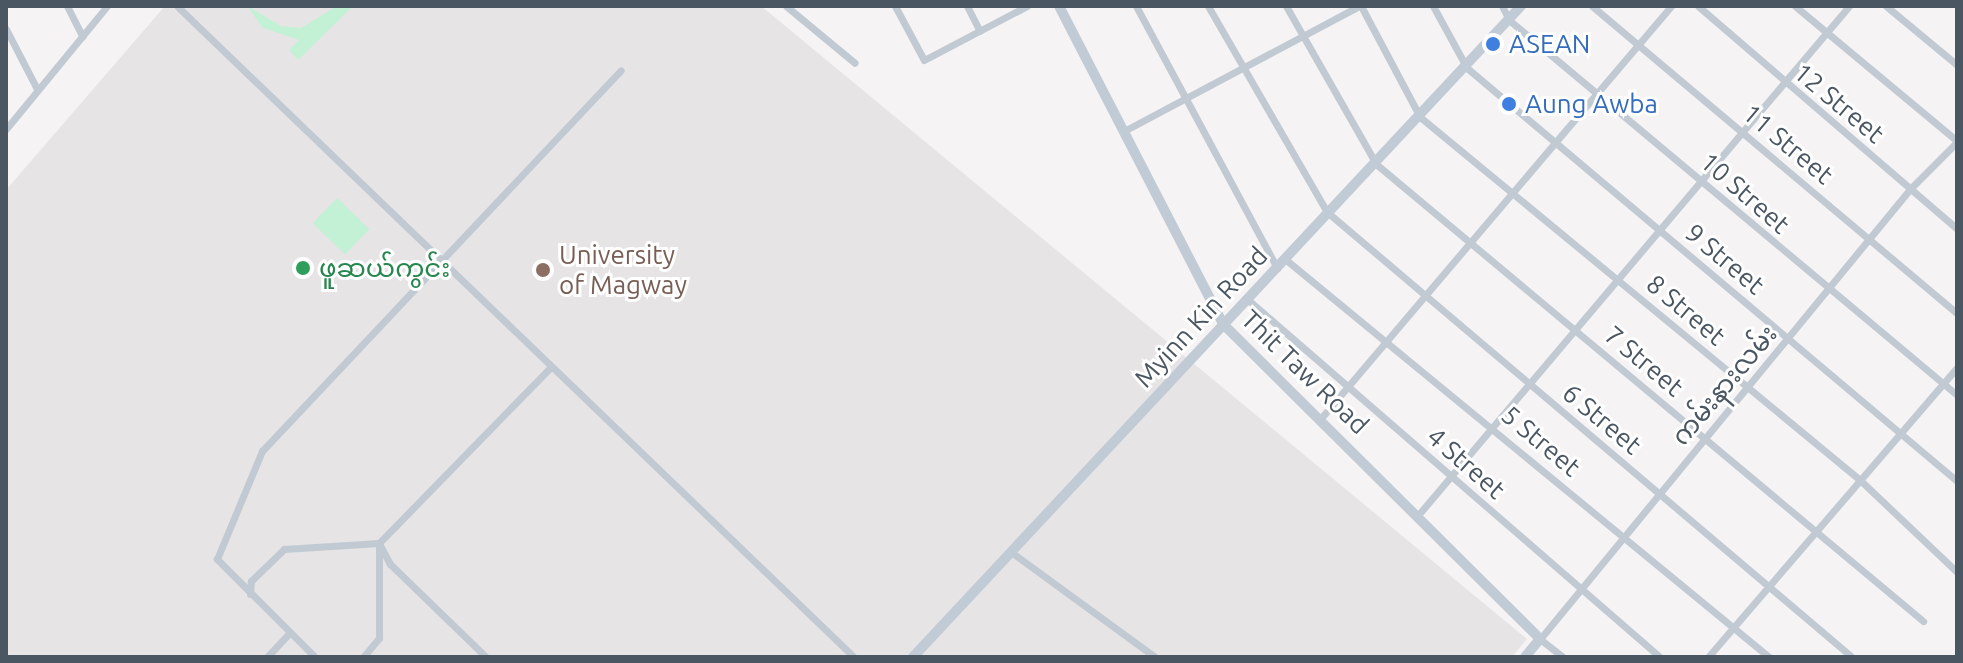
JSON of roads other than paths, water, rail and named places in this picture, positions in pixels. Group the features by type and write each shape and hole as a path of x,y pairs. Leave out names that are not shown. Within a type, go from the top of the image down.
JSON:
{"street":[{"path":"67,6 82,36"},
{"path":"6,129 107,6"},
{"path":"786,6 855,63"},
{"path":"895,6 924,60 1027,6"},
{"path":"967,6 980,31"},
{"name":"Thit Taw Road","path":"1059,6 1224,325 1322,417 1540,639"},
{"path":"1136,6 1276,268 1288,256"},
{"path":"1208,6 1327,212"},
{"path":"1286,6 1376,164"},
{"path":"1124,131 1360,6 1420,117"},
{"path":"1433,6 1467,68"},
{"path":"1502,6 1509,20"},
{"name":"Myinn Kin Road","path":"1288,256 1467,68 1521,6"},
{"name":"11 Street","path":"1592,6 1957,313"},
{"path":"1322,417 1424,294 1639,48 1671,6"},
{"name":"12 Street","path":"1698,6 1957,229"},
{"path":"1795,6 1957,142"},
{"path":"1419,514 1849,6"},
{"path":"1886,6 1957,65"},
{"path":"178,7 854,657"},
{"name":"10 Street","path":"1509,20 1830,294 1957,395"},
{"path":"6,29 37,89"},
{"name":"9 Street","path":"1467,68 1957,481"},
{"path":"315,657 217,559 262,451 621,70"},
{"name":"8 Street","path":"1420,117 1860,480 1957,572"},
{"name":"ကမ်းနားလမ်း","path":"1525,657 1873,242 1910,189 1957,142"},
{"name":"7 Street","path":"1376,164 1923,621"},
{"name":"6 Street","path":"1327,212 1852,657"},
{"name":"5 Street","path":"1288,256 1769,657"},
{"name":"Myinn Kin Road","path":"913,657 1276,268"},
{"name":"4 Street","path":"1247,299 1660,657"},
{"path":"250,594 251,581 284,549 379,543 551,367"},
{"path":"1708,657 1957,367"},
{"path":"363,657 379,638 379,543"},
{"path":"379,543 390,564 486,657"},
{"path":"1011,552 1155,657"},
{"path":"267,657 289,633"},
{"path":"1540,639 1563,657"}],"place":[{"name":"ASEAN","path":"1493,44"},
{"name":"Aung Awba","path":"1509,104"},
{"name":"ဖူဆယ်ကွင်း","path":"303,268"},
{"name":"University of Magway","path":"543,270"}]}
